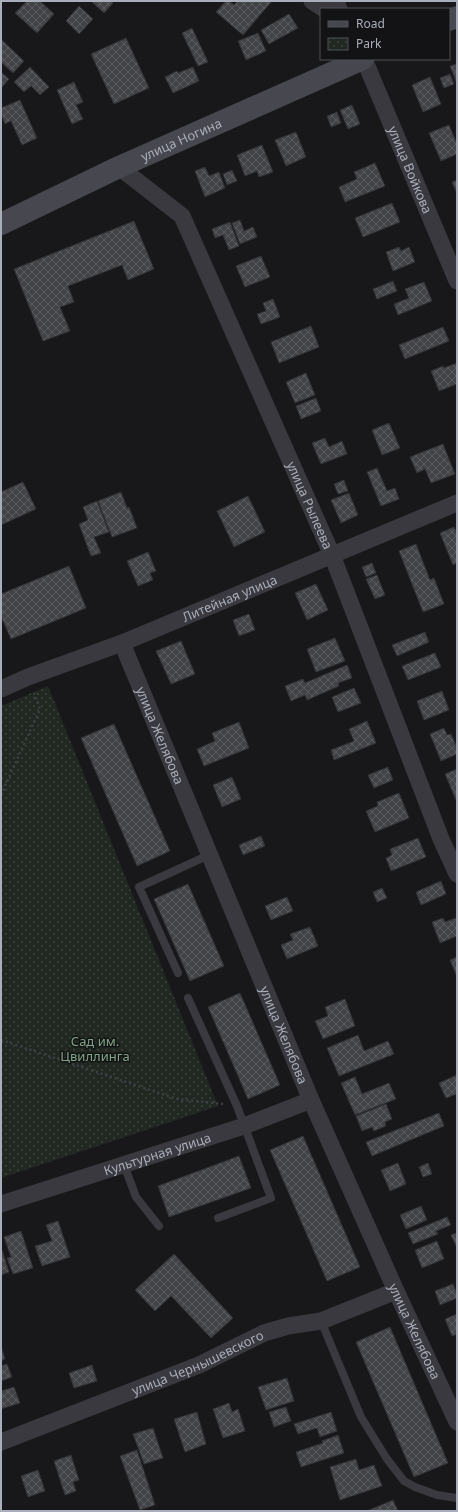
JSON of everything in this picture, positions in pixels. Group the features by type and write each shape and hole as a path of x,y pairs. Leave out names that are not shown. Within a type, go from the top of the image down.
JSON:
{"street":[{"path":"312,1 322,8"},
{"name":"улица Ногина","path":"1,224 119,167 361,60"},
{"name":"улица Войкова","path":"363,60 457,281"},
{"name":"улица Рылеева","path":"119,167 182,216 332,555 441,839 457,874"},
{"name":"Литейная улица","path":"2,685 122,643 457,503"},
{"name":"улица Желябова","path":"122,643 311,1100 396,1291 457,1422"},
{"name":"Культурная улица","path":"1,1204 244,1126 311,1100"},
{"name":"улица Чернышевского","path":"1,1442 199,1365 264,1333 288,1326 321,1321 396,1291"}],"lane":[{"path":"178,973 139,887 209,855"},
{"path":"188,998 237,1106 271,1198 218,1218"},
{"path":"124,1165 136,1197 160,1226"},
{"path":"321,1321 362,1417 387,1459 404,1481 437,1495 457,1498"}],"path":[{"path":"1,795 40,709 28,677"},
{"path":"1,1040 177,1099 237,1106"}],"green space":[{"name":"Сад им. Цвиллинга","path":"48,686 218,1106 1,1178 1,706"}],"building":[{"path":"27,1 40,1 54,14 37,33 15,13"},
{"path":"91,1 111,1 113,3 104,13"},
{"path":"226,1 229,1 234,5 238,1 272,1 243,35 216,12"},
{"path":"79,6 93,19 79,34 66,21"},
{"path":"289,14 298,28 269,44 261,30"},
{"path":"192,28 208,62 198,66 182,33"},
{"path":"258,33 266,51 246,60 238,41"},
{"path":"126,38 149,88 114,104 91,54"},
{"path":"1,39 24,61 13,73 1,62"},
{"path":"457,64 457,84 450,66"},
{"path":"30,67 49,87 40,95 31,86 24,92 14,82"},
{"path":"193,67 199,81 173,93 165,77 177,71 178,73"},
{"path":"1,72 9,79 1,88"},
{"path":"450,74 454,84 444,88 440,78"},
{"path":"430,77 441,104 423,112 412,85"},
{"path":"74,82 83,102 76,105 83,119 72,124 57,90"},
{"path":"20,100 37,138 22,145 11,121 5,124 1,114 1,108"},
{"path":"352,105 360,124 348,129 340,110"},
{"path":"337,112 341,123 331,127 327,116"},
{"path":"449,125 457,144 457,154 441,161 429,133"},
{"path":"296,132 306,157 286,166 275,140"},
{"path":"262,145 273,172 259,177 257,171 245,176 237,155"},
{"path":"375,163 385,186 345,202 339,187 357,179 354,172"},
{"path":"205,167 209,176 219,172 225,188 205,197 195,171"},
{"path":"232,170 237,181 227,185 223,174"},
{"path":"457,180 457,194 452,182"},
{"path":"392,203 400,222 363,237 355,218"},
{"path":"240,220 244,231 253,227 257,237 240,244 232,223"},
{"path":"134,221 154,269 128,280 122,265 68,286 74,302 60,307 70,331 43,341 14,269"},
{"path":"230,222 239,246 229,250 223,235 215,238 212,229"},
{"path":"399,247 401,251 409,247 415,262 393,271 386,252"},
{"path":"261,256 270,277 245,287 236,266"},
{"path":"393,281 397,291 377,299 373,289"},
{"path":"424,282 432,301 398,315 394,304 409,298 405,289"},
{"path":"273,299 280,317 261,324 257,314 266,311 263,303"},
{"path":"311,326 319,347 279,363 271,342"},
{"path":"443,327 449,341 405,359 399,345"},
{"path":"457,363 457,384 439,391 431,371 443,366 444,368"},
{"path":"306,373 315,395 295,403 286,382"},
{"path":"316,398 321,411 301,419 296,406"},
{"path":"389,423 400,448 382,455 372,430"},
{"path":"325,438 329,447 342,441 347,454 321,464 312,443"},
{"path":"443,444 455,474 431,483 425,469 417,473 410,457"},
{"path":"377,468 387,491 395,488 399,499 381,506 367,472"},
{"path":"344,480 348,491 338,494 334,484"},
{"path":"23,482 36,509 1,525 1,492"},
{"path":"121,492 127,508 129,507 137,528 112,537 98,501"},
{"path":"349,493 358,515 341,523 331,500"},
{"path":"248,496 265,532 234,547 217,511"},
{"path":"97,501 109,532 94,537 101,553 91,556 79,524 88,520 83,507"},
{"path":"454,527 457,534 457,563 453,565 440,533"},
{"path":"416,544 430,580 434,578 444,604 423,612 399,551"},
{"path":"148,552 156,571 150,573 153,580 138,586 127,561"},
{"path":"372,563 376,573 366,577 362,567"},
{"path":"69,566 86,608 11,639 1,616 1,594"},
{"path":"377,575 385,595 375,599 366,579"},
{"path":"316,584 328,610 307,620 295,593"},
{"path":"249,614 255,630 239,636 233,620"},
{"path":"425,632 429,642 397,656 392,645"},
{"path":"335,638 345,661 316,672 307,649"},
{"path":"181,641 195,674 171,684 156,651"},
{"path":"435,653 441,667 408,680 402,666"},
{"path":"347,665 352,678 338,683 339,686 307,700 305,695 291,701 285,686 303,679 305,683"},
{"path":"354,688 361,703 338,712 332,697"},
{"path":"442,691 449,710 424,720 417,701"},
{"path":"367,721 376,743 334,760 331,750 354,741 349,729"},
{"path":"239,722 249,748 204,766 197,749 215,741 212,733"},
{"path":"114,724 170,851 137,866 81,738"},
{"path":"444,728 447,735 451,734 457,748 457,754 441,761 430,734"},
{"path":"388,767 393,780 374,788 368,775"},
{"path":"457,769 457,800 456,800 445,774"},
{"path":"232,777 241,799 222,807 213,785"},
{"path":"399,793 409,818 375,832 366,811 378,806 377,802"},
{"path":"261,836 265,846 243,855 239,845"},
{"path":"418,838 426,857 391,871 386,858 392,855 390,849"},
{"path":"441,881 446,894 421,905 416,892"},
{"path":"188,884 224,966 190,981 154,899"},
{"path":"382,888 387,898 377,902 373,892"},
{"path":"287,897 293,911 271,920 265,906"},
{"path":"443,918 445,922 456,918 457,936 440,943 432,922"},
{"path":"310,927 318,946 287,959 281,945 293,940 290,934"},
{"path":"457,957 457,977 450,960"},
{"path":"240,993 280,1085 248,1099 208,1007"},
{"path":"345,999 355,1026 323,1039 315,1021 328,1016 325,1007"},
{"path":"358,1035 364,1051 388,1041 394,1054 339,1076 327,1048"},
{"path":"457,1075 457,1094 446,1098 439,1083"},
{"path":"355,1077 362,1094 389,1083 396,1099 355,1115 341,1083"},
{"path":"386,1104 392,1119 385,1122 386,1126 374,1131 372,1127 362,1131 356,1116"},
{"path":"439,1113 444,1126 372,1156 366,1142"},
{"path":"303,1136 360,1267 327,1281 270,1150"},
{"path":"239,1156 251,1188 169,1217 158,1186"},
{"path":"398,1163 406,1184 390,1191 381,1170"},
{"path":"428,1163 432,1174 423,1177 419,1167"},
{"path":"421,1206 427,1220 406,1229 400,1215"},
{"path":"447,1217 451,1225 436,1231 438,1234 413,1244 408,1233"},
{"path":"58,1221 70,1257 42,1266 35,1246 52,1241 46,1225"},
{"path":"21,1231 33,1268 13,1274 7,1258 11,1257 4,1237"},
{"path":"457,1233 457,1245 456,1246 451,1235"},
{"path":"437,1241 444,1259 422,1268 415,1250"},
{"path":"1,1247 9,1272 1,1275"},
{"path":"174,1254 233,1318 211,1338 171,1296 155,1311 135,1290"},
{"path":"453,1284 457,1298 440,1305 435,1291"},
{"path":"457,1314 457,1334 452,1336 445,1319"},
{"path":"390,1327 448,1463 414,1477 356,1342"},
{"path":"1,1346 5,1359 1,1361"},
{"path":"7,1364 12,1377 1,1381 1,1366"},
{"path":"92,1365 97,1381 74,1388 69,1373"},
{"path":"287,1378 294,1401 266,1410 258,1387"},
{"path":"14,1387 20,1403 1,1409 1,1391"},
{"path":"229,1403 232,1412 238,1409 245,1431 223,1438 213,1409"},
{"path":"286,1407 291,1421 274,1427 269,1412"},
{"path":"197,1412 206,1444 185,1452 174,1419"},
{"path":"331,1412 337,1431 320,1437 317,1428 298,1434 294,1424"},
{"path":"153,1428 163,1458 144,1464 133,1434"},
{"path":"338,1435 344,1453 301,1467 296,1452 323,1443 322,1441"},
{"path":"137,1450 155,1505 140,1510 120,1456"},
{"path":"71,1455 79,1480 73,1482 76,1491 65,1495 54,1461"},
{"path":"356,1459 359,1470 374,1465 382,1486 340,1500 330,1467"},
{"path":"38,1470 45,1491 28,1497 21,1476"},
{"path":"393,1500 398,1511 367,1511"}]}
